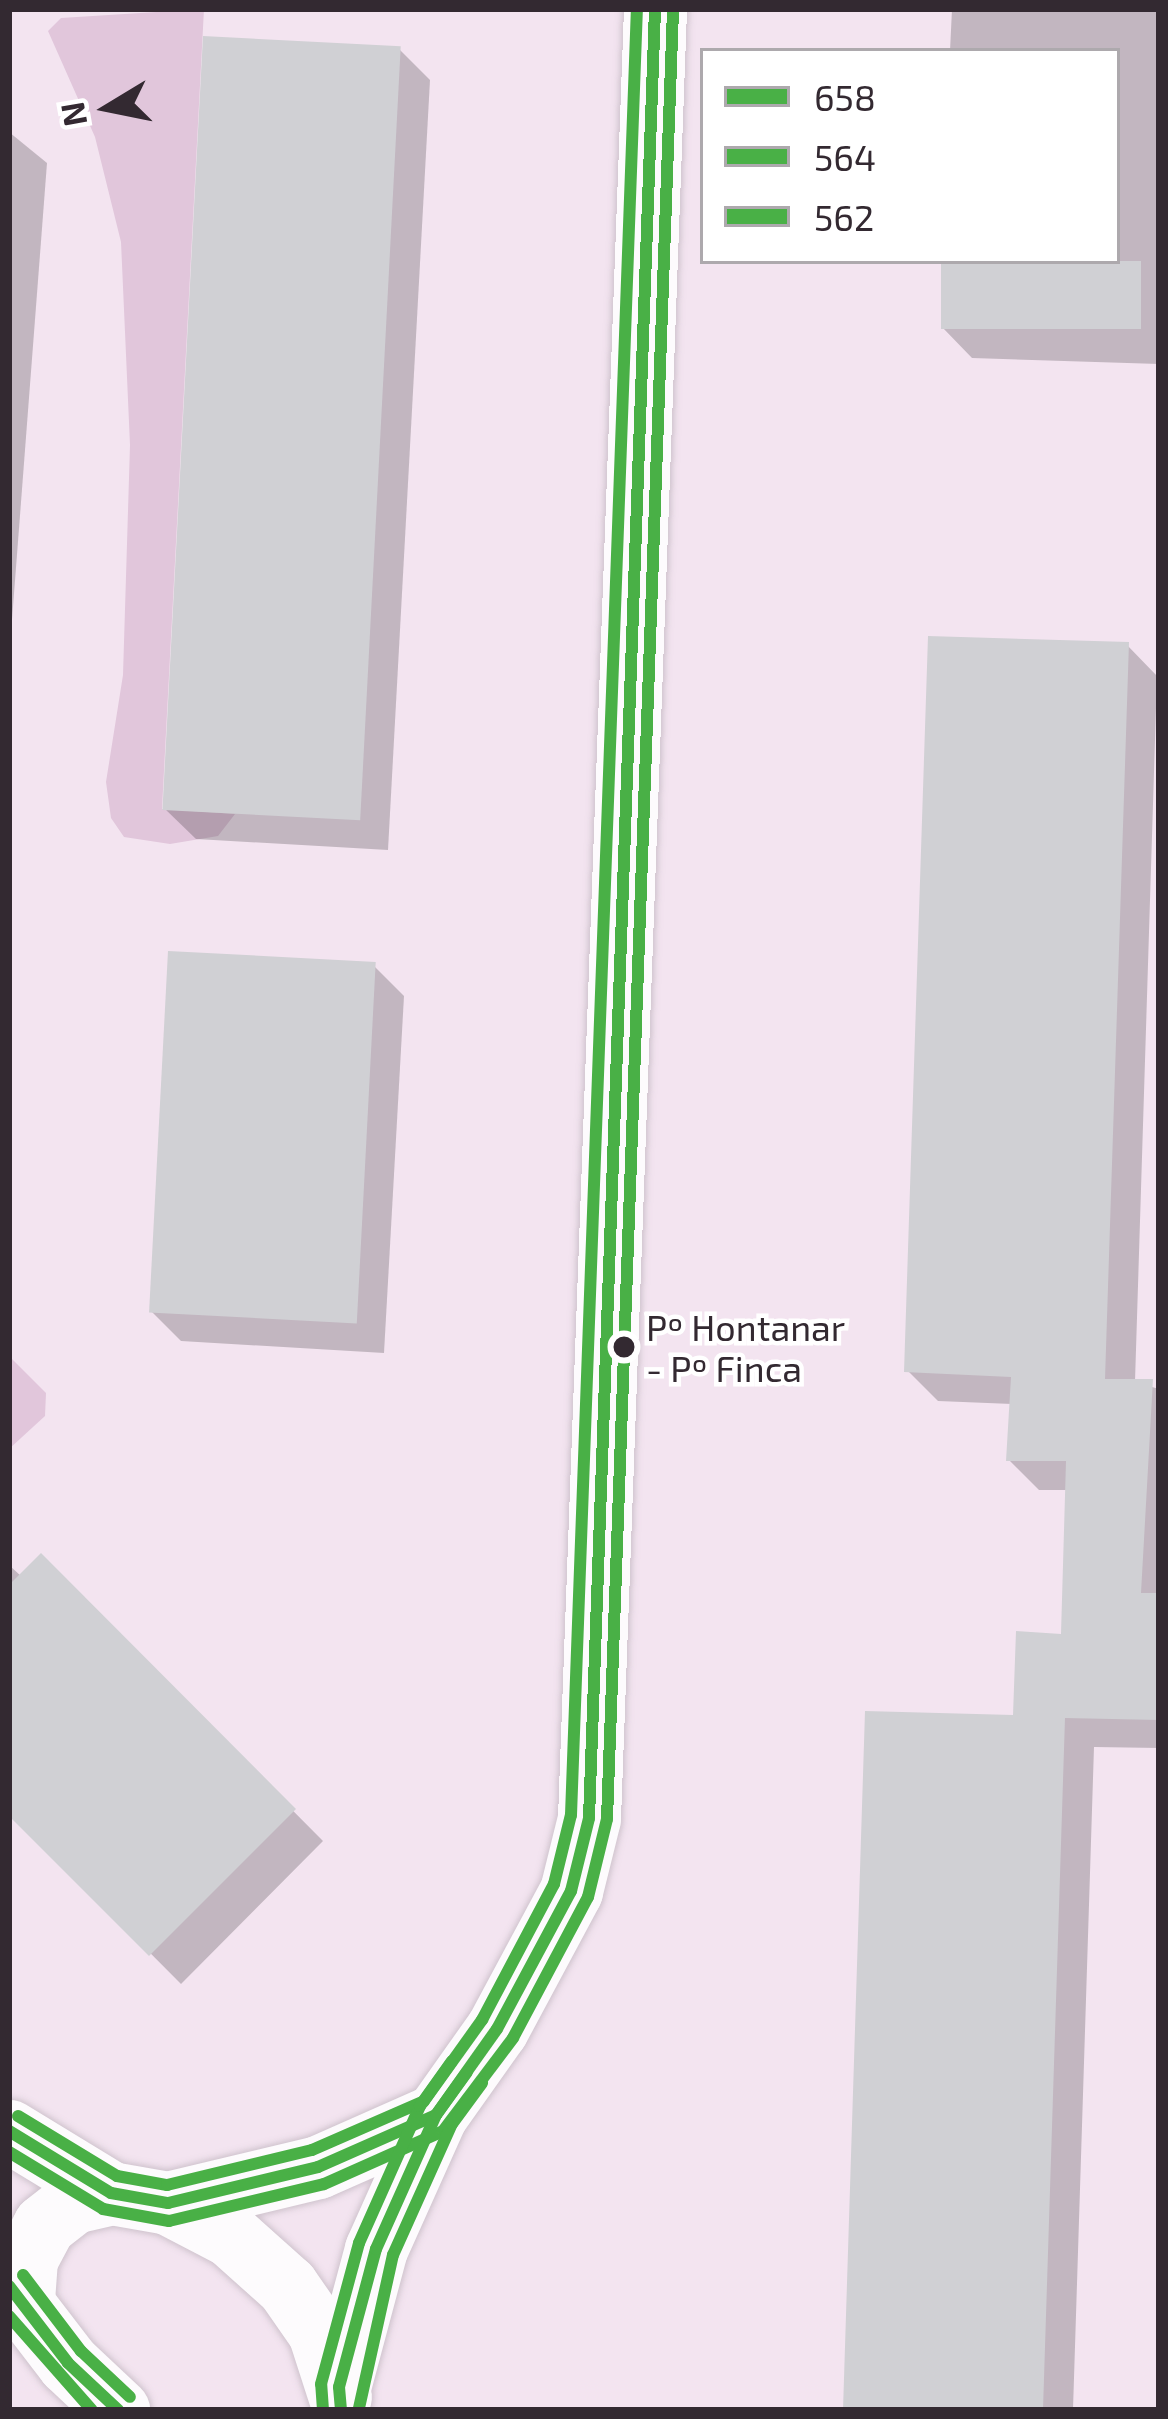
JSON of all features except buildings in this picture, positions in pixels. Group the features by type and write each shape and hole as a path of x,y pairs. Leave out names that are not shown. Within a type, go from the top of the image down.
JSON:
{"street":[{"path":"340,2399 376,2249 436,2115 497,2029 571,1892 589,1818 655,9"},
{"path":"118,2410 68,2363 16,2293 26,2259 44,2225 74,2202 140,2198 318,2167 436,2115"},
{"path":"9,2131 140,2198 231,2236 287,2286 319,2332 340,2399"}],"shaded area":[{"path":"204,9 162,809 235,814 218,836 170,844 124,837 111,818 106,782 123,675 130,445 121,242 95,137 48,31 61,18"},
{"path":"9,1356 46,1393 45,1416 9,1449"}],"transit line":[{"name":"562","path":"18,2116 117,2176 167,2185 312,2150 424,2101 482,2020 554,1884 571,1815 637,9"},
{"name":"658","path":"9,2131 111,2193 168,2203 318,2167 436,2115 497,2029 571,1891 589,1818 655,9"},
{"name":"564","path":"9,2152 103,2209 169,2221 324,2184 443,2131 513,2038 588,1897 607,1819 673,10"},
{"name":"562","path":"323,2410 321,2384 359,2243 420,2106 452,2061"},
{"name":"658","path":"341,2410 339,2387 376,2249 436,2115 467,2072"},
{"name":"564","path":"359,2408 393,2255 452,2124 482,2083"},
{"name":"562","path":"23,2275 81,2351 130,2397"},
{"name":"658","path":"9,2286 68,2363 118,2410"},
{"name":"564","path":"9,2316 92,2410"}],"place":[{"name":"Pº Hontanar - Pº Finca","path":"624,1347"}]}
